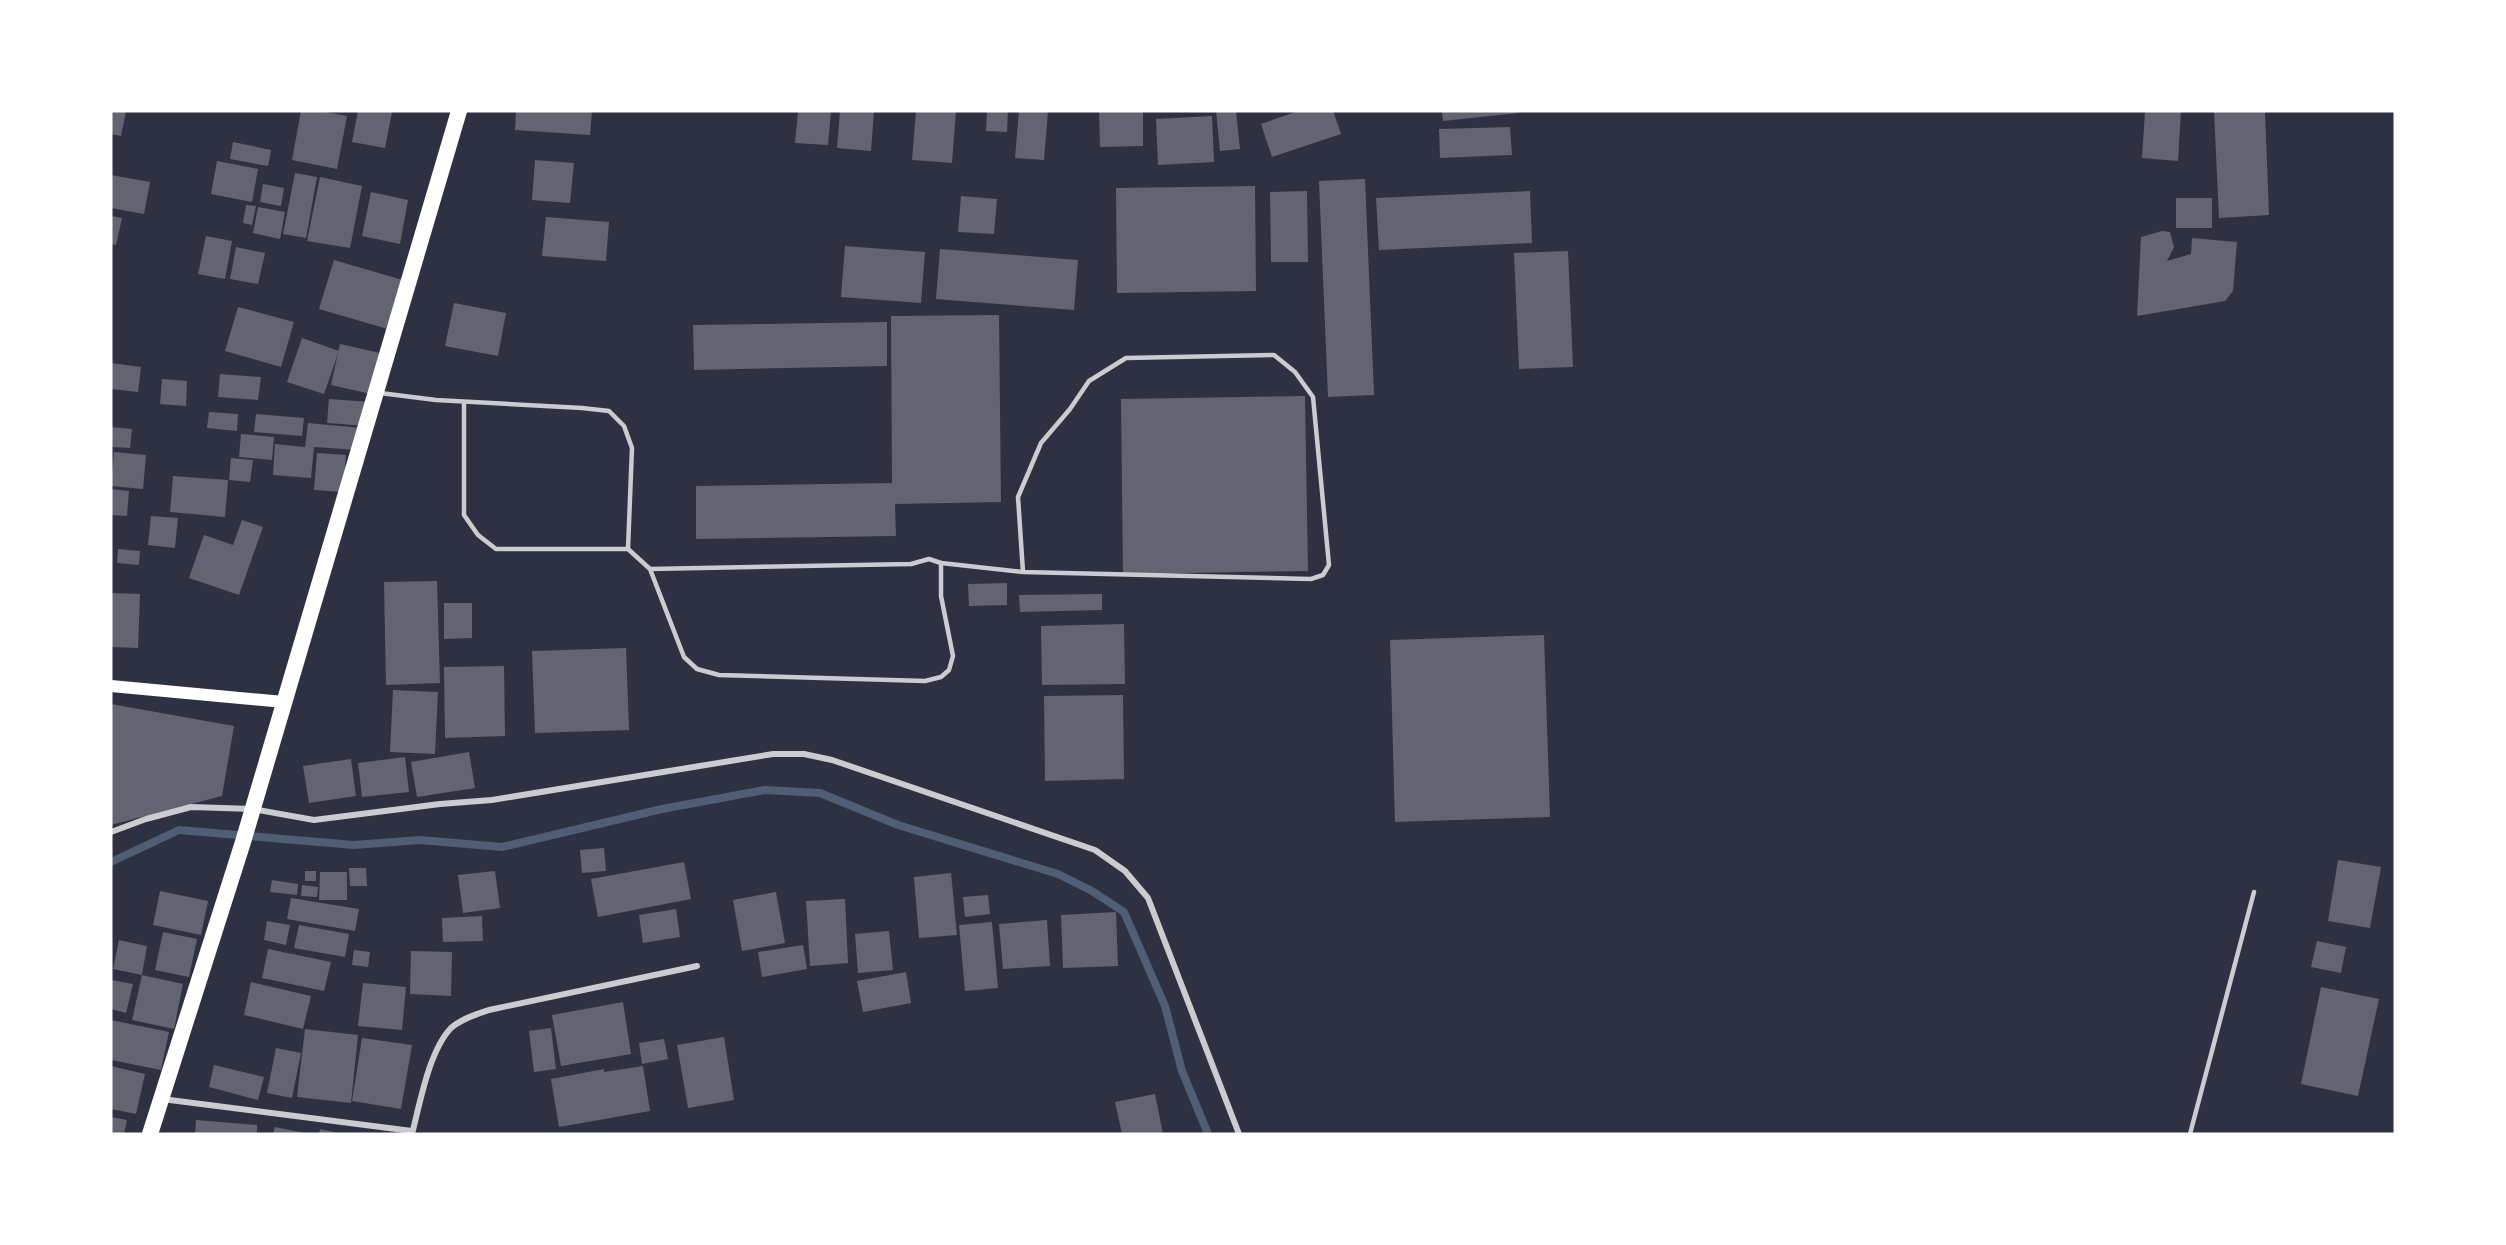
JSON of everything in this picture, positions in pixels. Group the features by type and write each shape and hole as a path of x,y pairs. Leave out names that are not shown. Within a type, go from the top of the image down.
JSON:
{"highway":[{"path":"150,1134 252,815 459,111"}],"main road":[{"path":"111,686 284,702"}],"street":[{"path":"111,832 146,819 191,807 314,820 440,804 492,800 773,754 804,754 832,760 1095,850 1125,871 1148,898 1239,1134"},
{"path":"161,1099 412,1132 424,1087 440,1045 452,1028 470,1016 697,966"}],"lane":[{"path":"650,569 911,564 929,559 941,563 1023,572 1311,579 1323,575 1329,565 1313,397 1295,372 1274,355 1126,358 1089,381 1070,410 1041,443 1018,497 1023,572"},
{"path":"378,392 464,402 609,411 624,426 632,448 628,549"},
{"path":"464,402 464,515 478,535 496,549 628,549 650,569 684,657 697,669 719,675 925,681 941,677 949,670 953,656 941,596 941,563"},
{"path":"2190,1134 2254,892"}],"building":[{"path":"111,111 126,111 121,136 111,134"},
{"path":"301,111 321,111 347,116 337,169 292,160"},
{"path":"358,111 392,112 385,148 352,142"},
{"path":"516,111 592,111 590,135 515,130"},
{"path":"798,111 831,111 828,145 795,143"},
{"path":"840,111 874,111 871,151 837,148"},
{"path":"916,111 956,111 952,163 912,160"},
{"path":"987,111 1008,111 1007,132 986,131"},
{"path":"1019,111 1048,111 1044,160 1015,158"},
{"path":"1099,111 1143,111 1143,146 1100,147"},
{"path":"1216,111 1236,111 1240,149 1220,151"},
{"path":"1298,111 1333,111 1341,134 1272,157 1261,124"},
{"path":"1442,111 1518,111 1518,113 1443,121"},
{"path":"2145,111 2181,111 2178,161 2142,158"},
{"path":"2214,111 2265,111 2269,215 2219,218"},
{"path":"1212,116 1214,162 1158,165 1156,119"},
{"path":"1510,127 1512,155 1440,158 1439,129"},
{"path":"233,142 271,150 268,166 230,159"},
{"path":"535,160 574,163 570,203 532,200"},
{"path":"217,161 258,169 252,202 211,194"},
{"path":"295,173 317,177 306,238 283,234"},
{"path":"111,175 150,182 144,214 111,208"},
{"path":"320,177 362,186 350,248 307,241"},
{"path":"1365,179 1374,395 1328,397 1319,181"},
{"path":"263,184 284,188 281,206 260,202"},
{"path":"1255,186 1256,291 1117,293 1116,188"},
{"path":"1307,191 1308,262 1271,262 1270,192"},
{"path":"1530,191 1532,243 1379,250 1376,198"},
{"path":"371,192 408,200 400,244 362,236"},
{"path":"961,196 997,199 994,234 958,232"},
{"path":"2176,198 2212,198 2212,228 2176,228"},
{"path":"246,205 256,206 252,225 243,223"},
{"path":"258,207 285,212 280,239 253,233"},
{"path":"111,216 122,218 116,245 111,244"},
{"path":"546,217 609,222 606,261 542,256"},
{"path":"2162,231 2170,232 2174,247 2167,261 2191,254 2192,238 2237,242 2233,291 2225,301 2137,316 2141,237"},
{"path":"206,236 232,241 225,279 198,274"},
{"path":"845,246 925,252 921,303 841,297"},
{"path":"236,247 265,253 258,284 230,279"},
{"path":"940,249 1078,260 1074,310 936,299"},
{"path":"1568,251 1573,367 1519,369 1514,253"},
{"path":"334,260 406,281 391,330 319,309"},
{"path":"454,303 506,313 498,356 445,346"},
{"path":"238,307 294,322 281,367 225,351"},
{"path":"999,315 1001,502 895,504 896,536 696,539 696,486 892,483 891,316"},
{"path":"887,322 887,366 694,370 693,325"},
{"path":"302,338 339,351 324,394 287,382"},
{"path":"340,344 380,353 371,394 331,385"},
{"path":"111,363 141,367 138,392 111,389"},
{"path":"220,374 261,377 258,400 218,397"},
{"path":"162,379 187,381 186,406 160,404"},
{"path":"1305,396 1308,571 1123,574 1121,399"},
{"path":"329,399 371,402 368,426 327,423"},
{"path":"209,412 238,414 237,431 207,428"},
{"path":"256,414 304,418 302,436 254,432"},
{"path":"308,423 361,428 358,450 314,447 311,478 273,475 275,444 305,447"},
{"path":"111,427 132,429 130,448 111,447"},
{"path":"241,434 274,437 272,460 239,457"},
{"path":"114,452 146,455 143,489 111,486"},
{"path":"317,453 346,455 343,492 314,490"},
{"path":"231,458 253,460 250,482 229,480"},
{"path":"173,476 228,480 225,517 170,512"},
{"path":"111,489 129,491 127,516 111,515"},
{"path":"151,516 178,518 175,548 148,545"},
{"path":"242,520 263,527 239,595 189,578 204,535 233,545"},
{"path":"118,549 140,551 139,565 117,563"},
{"path":"437,581 440,683 386,685 384,582"},
{"path":"1007,583 1007,605 969,606 968,584"},
{"path":"111,593 140,594 138,648 111,647"},
{"path":"1102,594 1102,610 1020,612 1019,595"},
{"path":"444,603 472,603 472,638 444,639"},
{"path":"1124,624 1125,684 1042,685 1041,626"},
{"path":"1544,635 1550,817 1395,822 1390,640"},
{"path":"626,648 629,730 535,733 532,651"},
{"path":"504,666 505,736 445,738 444,667"},
{"path":"393,690 438,692 435,754 390,752"},
{"path":"1123,695 1124,779 1045,781 1044,696"},
{"path":"111,704 234,726 222,796 111,825"},
{"path":"469,752 475,788 417,797 411,762"},
{"path":"405,757 409,792 362,797 358,763"},
{"path":"351,759 356,796 309,803 303,766"},
{"path":"604,848 606,871 582,873 580,850"},
{"path":"2338,860 2381,867 2370,928 2328,921"},
{"path":"684,862 691,899 598,917 591,879"},
{"path":"349,868 366,868 367,886 350,886"},
{"path":"305,871 316,871 316,881 305,881"},
{"path":"495,871 500,908 463,913 458,875"},
{"path":"320,872 347,872 347,900 319,900"},
{"path":"951,873 957,935 919,938 914,877"},
{"path":"272,880 298,884 297,895 270,892"},
{"path":"302,885 318,887 317,897 301,896"},
{"path":"160,891 208,901 201,935 153,925"},
{"path":"776,892 785,943 742,951 733,900"},
{"path":"988,895 990,914 965,917 963,897"},
{"path":"291,898 359,909 355,931 287,919"},
{"path":"845,899 848,963 810,966 806,901"},
{"path":"676,909 680,937 643,943 639,915"},
{"path":"1116,912 1118,966 1063,968 1061,915"},
{"path":"482,916 483,941 443,942 442,918"},
{"path":"1047,920 1050,966 1003,969 999,924"},
{"path":"267,921 290,925 286,945 264,940"},
{"path":"992,922 998,988 965,991 959,925"},
{"path":"299,925 349,934 345,957 294,948"},
{"path":"889,931 893,970 858,973 855,934"},
{"path":"163,932 197,939 189,977 155,970"},
{"path":"119,940 147,946 142,975 113,969"},
{"path":"2317,941 2346,947 2341,973 2311,967"},
{"path":"803,945 807,969 762,977 758,952"},
{"path":"268,949 331,962 324,991 262,978"},
{"path":"354,950 370,952 368,967 352,965"},
{"path":"411,951 452,952 451,996 410,994"},
{"path":"906,972 911,1003 863,1012 857,981"},
{"path":"142,975 183,984 174,1029 132,1020"},
{"path":"111,980 133,984 126,1013 111,1009"},
{"path":"251,982 311,996 303,1029 244,1015"},
{"path":"363,983 406,987 402,1030 358,1026"},
{"path":"2321,987 2379,999 2358,1096 2301,1084"},
{"path":"623,1002 631,1054 561,1066 552,1015"},
{"path":"111,1020 169,1032 161,1070 111,1060"},
{"path":"551,1028 556,1069 534,1072 529,1031"},
{"path":"305,1029 358,1035 351,1103 297,1097"},
{"path":"724,1037 734,1100 688,1108 677,1045"},
{"path":"362,1038 412,1045 401,1109 352,1101"},
{"path":"664,1039 668,1059 642,1064 639,1043"},
{"path":"276,1048 301,1053 292,1098 267,1093"},
{"path":"214,1065 264,1077 258,1100 209,1087"},
{"path":"111,1066 145,1074 136,1114 111,1109"},
{"path":"643,1066 650,1111 559,1127 551,1079 604,1069 604,1072"},
{"path":"1155,1094 1163,1134 1122,1134 1115,1102"},
{"path":"111,1117 127,1120 124,1134 111,1134"},
{"path":"196,1120 257,1125 257,1134 195,1134"},
{"path":"275,1127 305,1133 305,1134 273,1134"},
{"path":"320,1129 338,1133 338,1134 319,1134"}],"waterway":[{"path":"111,862 179,830 354,845 420,840 502,847 662,809 765,790 820,793 898,825 1058,874 1092,891 1124,912 1165,1006 1182,1071 1208,1134"}]}
